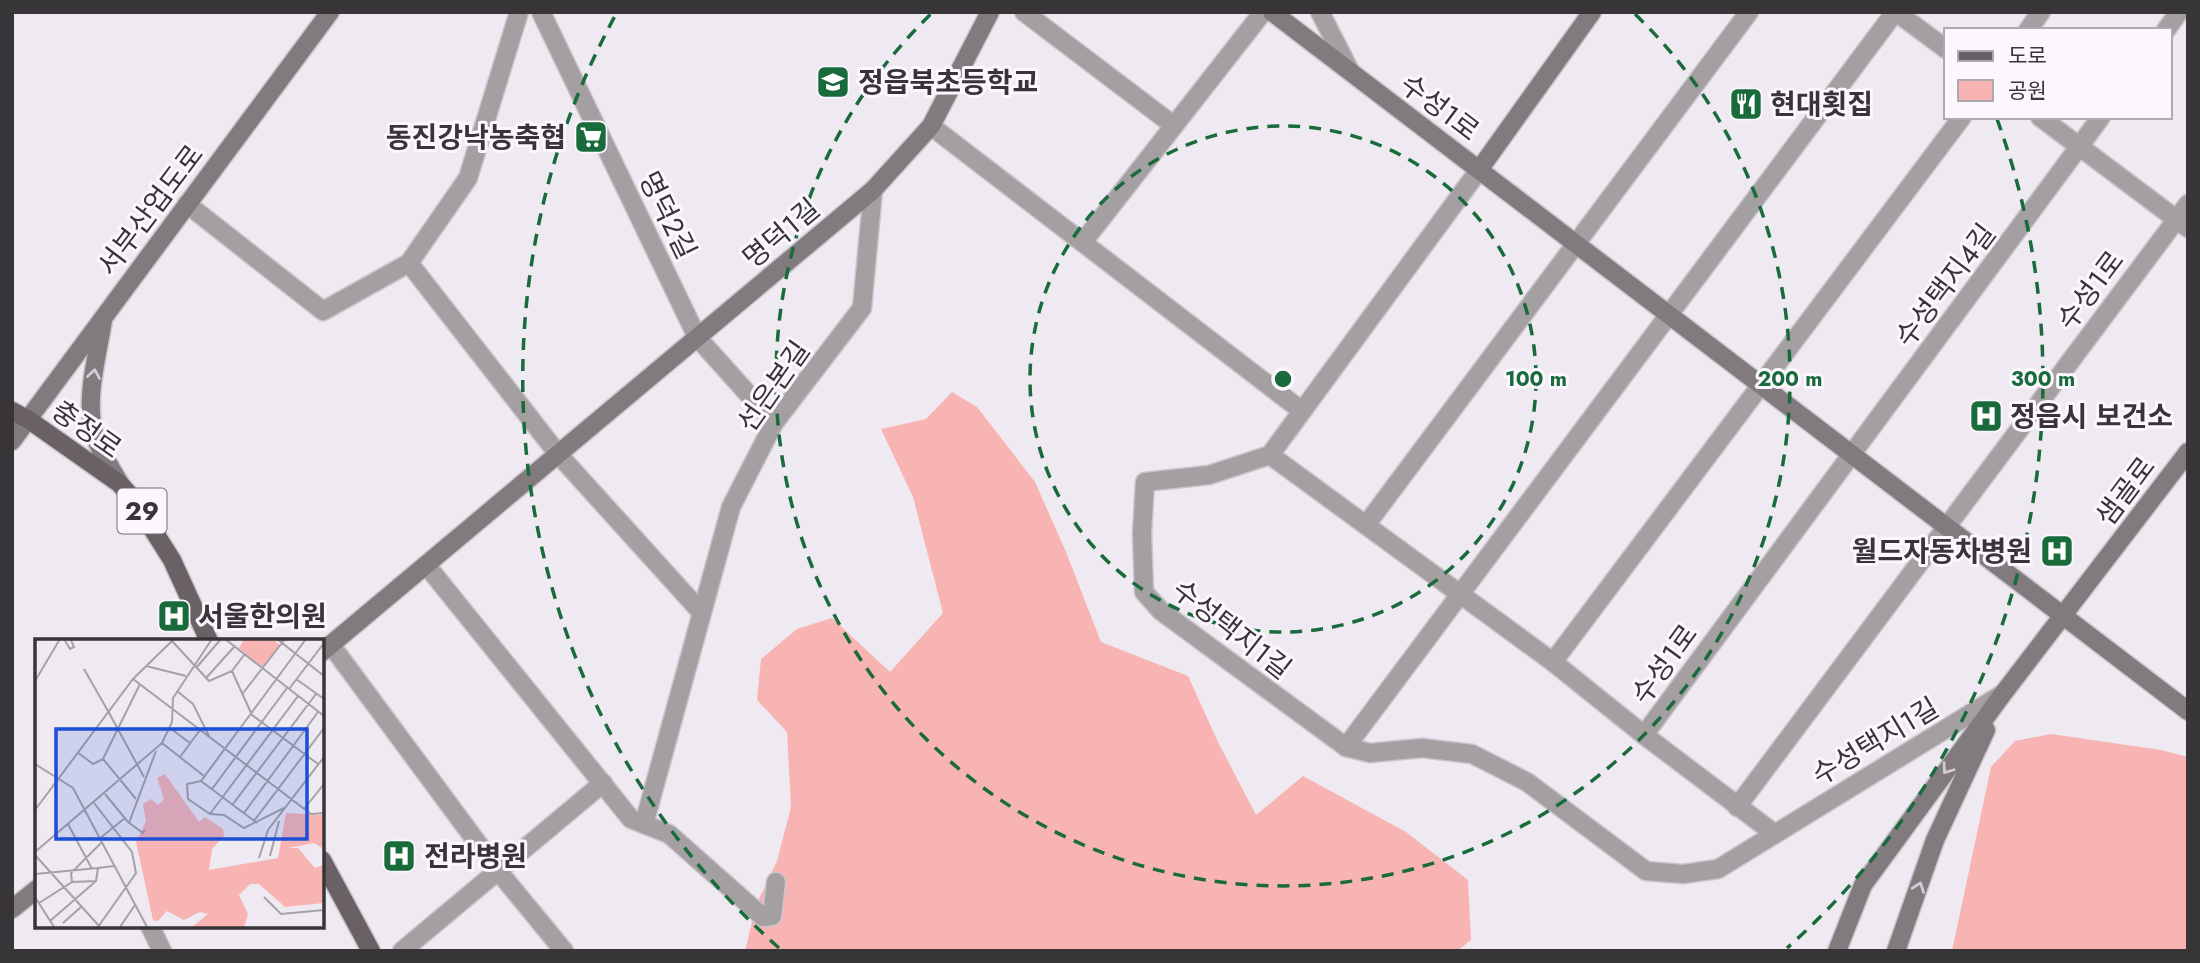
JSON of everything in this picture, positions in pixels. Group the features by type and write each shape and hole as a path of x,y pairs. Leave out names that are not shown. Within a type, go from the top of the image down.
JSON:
{"main road":[{"name":"충정로","path":"12,411 120,484 148,521 172,560 208,639"},
{"path":"324,864 371,951"}],"street":[{"name":"서부산업도로","path":"12,441 330,12"},
{"path":"187,204 323,311 409,263 468,178 519,12"},
{"name":"명덕2길","path":"541,12 697,337 774,423"},
{"name":"명덕1길","path":"326,649 873,190 931,126 990,12"},
{"path":"1024,12 1173,124"},
{"path":"1083,242 1263,12"},
{"name":"수성1로","path":"1272,12 2063,616 2184,702"},
{"path":"1320,12 1350,71"},
{"path":"1592,12 1270,455 1553,662 1774,834"},
{"path":"1366,526 1749,12"},
{"path":"1346,747 1896,12 1944,48"},
{"path":"2029,28 2041,12"},
{"path":"2167,28 2179,12"},
{"path":"1553,662 1960,119"},
{"path":"2043,119 2182,224 2188,204"},
{"name":"수성택지4길","path":"1852,454 2100,119"},
{"path":"931,126 1302,411"},
{"name":"선은본길","path":"643,824 731,507 774,423 862,308 873,190"},
{"name":"수성1로","path":"1737,807 1946,526 2182,224"},
{"path":"409,263 558,454 701,612"},
{"path":"104,315 91,396 92,425 102,452 120,484"},
{"name":"샘골로","path":"2002,695 2188,452"},
{"name":"수성1로","path":"1644,735 1852,454"},
{"name":"수성택지1길","path":"1270,455 1209,475 1145,482 1142,534 1144,592 1161,611 1346,747 1370,752 1422,748 1472,754 1527,782 1646,871 1683,874 1718,869 2002,695"},
{"path":"427,566 631,819 669,834 763,917 772,916 776,882"},
{"path":"326,649 499,872 564,951"},
{"path":"1837,951 1863,885 2002,695"},
{"path":"1896,951 1936,840 2002,695"},
{"path":"402,951 603,783"},
{"path":"12,909 35,891"},
{"path":"151,928 162,951"}],"green space":[{"path":"952,392 977,407 1035,482 1101,642 1188,676 1256,815 1303,776 1406,832 1468,880 1471,940 1457,951 745,951 756,905 777,861 791,807 787,732 757,700 761,659 797,629 832,618 890,672 943,613 913,497 881,429 926,419"},
{"path":"2051,734 2161,750 2188,757 2188,951 1952,951 1991,767 2015,741"}],"place":[{"name":"정읍북초등학교","path":"833,82"},
{"name":"현대횟집","path":"1746,104"},
{"name":"동진강낙농축협","path":"591,137"},
{"name":"정읍시 보건소","path":"1986,416"},
{"name":"월드자동차병원","path":"2057,551"},
{"name":"서울한의원","path":"174,616"},
{"name":"전라병원","path":"399,856"}]}
